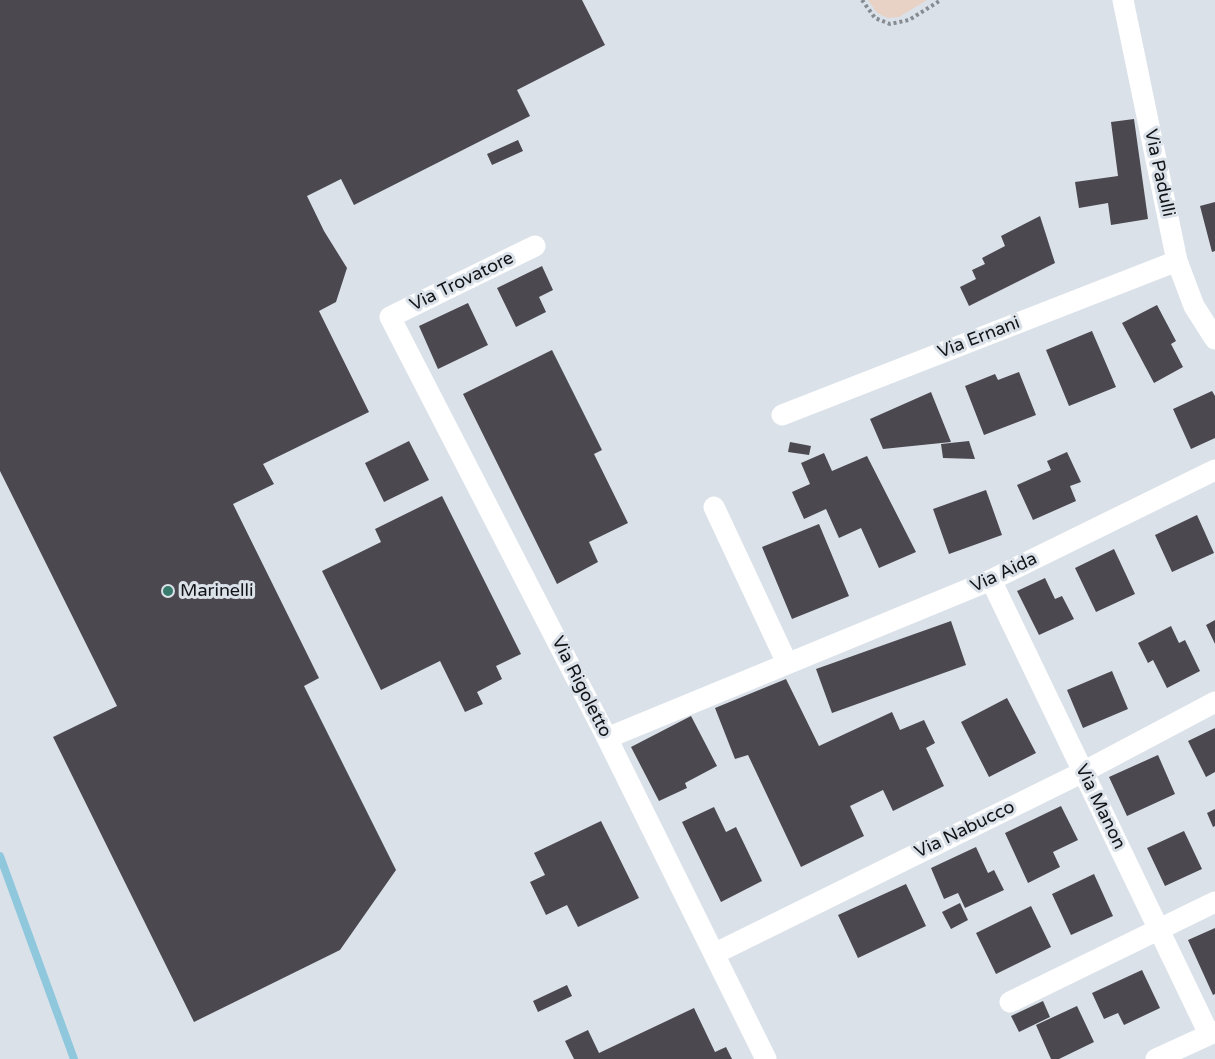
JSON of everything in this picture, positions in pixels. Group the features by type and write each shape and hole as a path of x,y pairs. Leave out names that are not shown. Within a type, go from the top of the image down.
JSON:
{"street":[{"name":"Via Padulli","path":"1123,0 1177,261 1194,306 1215,339"},
{"name":"Via Trovatore","path":"390,317 535,246"},
{"name":"Via Ernani","path":"782,415 1177,261"},
{"name":"Via Rigoletto","path":"390,317 608,738 766,1059"},
{"name":"Via Aida","path":"608,738 992,580 1215,470"},
{"path":"714,507 787,663"},
{"name":"Via Manon","path":"992,580 1159,929 1212,1033"},
{"name":"Via Nabucco","path":"714,954 1083,772 1215,702"},
{"path":"1010,1002 1215,902"},
{"path":"1156,1059 1212,1033"}],"path":[{"path":"862,0 876,18 891,24 909,20 941,0"}],"shaded area":[{"path":"868,0 927,0 899,17 888,18 877,13"}],"building":[{"name":"Marinelli","path":"0,0 582,0 605,45 517,90 530,116 354,205 341,179 307,196 324,231 347,268 336,302 319,311 369,412 263,464 274,484 233,504 319,678 304,686 396,870 340,950 194,1022 53,737 117,706 0,471"},
{"path":"1134,119 1148,219 1111,225 1108,203 1079,208 1075,182 1118,176 1111,122"},
{"path":"518,140 523,151 492,165 487,154"},
{"path":"1215,202 1215,251 1212,252 1200,206"},
{"path":"1040,216 1055,263 969,306 960,287 976,279 972,270 985,264 982,258 1005,246 1001,236"},
{"path":"542,266 553,290 539,297 546,312 516,327 497,288"},
{"path":"468,303 488,345 438,369 419,326"},
{"path":"1157,305 1176,341 1171,344 1183,367 1154,383 1122,323"},
{"path":"1092,331 1116,387 1069,406 1046,350"},
{"path":"552,350 602,450 594,454 628,523 589,542 598,562 557,584 463,394"},
{"path":"1019,372 1036,415 984,435 965,386 995,374 998,380"},
{"path":"1212,391 1215,396 1215,438 1191,449 1173,409"},
{"path":"931,392 951,442 883,449 870,419"},
{"path":"409,441 429,480 384,502 365,463"},
{"path":"969,441 975,459 943,458 941,444"},
{"path":"790,442 811,446 809,455 788,452"},
{"path":"1067,452 1081,482 1070,486 1076,501 1033,520 1017,485 1051,470 1047,461"},
{"path":"824,453 832,471 867,456 916,552 879,568 861,528 839,538 826,509 804,519 792,492 810,484 801,463"},
{"path":"986,490 1002,535 949,554 933,509"},
{"path":"442,496 521,654 496,666 502,679 477,692 483,704 465,712 440,661 381,690 322,571 381,542 375,529"},
{"path":"1197,515 1214,553 1172,572 1155,535"},
{"path":"819,524 849,596 792,619 762,547"},
{"path":"1114,549 1135,594 1096,612 1075,568"},
{"path":"1045,578 1055,599 1062,596 1074,619 1039,635 1017,591"},
{"path":"1215,620 1215,644 1206,625"},
{"path":"951,621 966,665 832,713 816,669"},
{"path":"1171,626 1179,643 1185,640 1200,671 1167,688 1153,660 1148,663 1138,643"},
{"path":"1112,671 1128,709 1083,728 1067,690"},
{"path":"786,679 819,746 892,712 900,730 924,720 935,743 926,748 944,786 893,811 883,790 850,806 864,836 801,867 748,755 735,759 715,708"},
{"path":"1007,698 1036,753 989,777 961,722"},
{"path":"691,716 717,766 685,783 687,788 659,801 631,747"},
{"path":"1215,728 1215,772 1206,777 1188,741"},
{"path":"1158,755 1175,794 1127,816 1109,777"},
{"path":"1061,806 1078,840 1053,852 1060,867 1028,883 1005,833"},
{"path":"714,807 726,832 736,827 762,881 721,902 682,822"},
{"path":"1215,809 1215,826 1213,827 1207,813"},
{"path":"601,821 639,898 578,927 567,905 546,915 530,882 545,875 534,853"},
{"path":"1184,831 1202,869 1165,886 1147,848"},
{"path":"976,847 988,873 994,870 1004,890 965,908 958,893 944,899 931,868"},
{"path":"1094,874 1113,916 1071,935 1052,894"},
{"path":"906,884 926,926 858,958 838,915"},
{"path":"960,903 968,920 951,929 942,912"},
{"path":"1031,906 1051,947 996,974 976,933"},
{"path":"1215,928 1215,994 1213,995 1188,940"},
{"path":"1142,970 1160,1008 1124,1025 1118,1013 1104,1019 1092,993"},
{"path":"567,985 572,996 538,1012 533,1001"},
{"path":"1043,1001 1050,1017 1019,1032 1011,1016"},
{"path":"1077,1006 1094,1042 1059,1059 1051,1059 1036,1025"},
{"path":"694,1008 715,1052 726,1047 732,1059 574,1059 565,1041 588,1030 599,1053"}],"waterway":[{"path":"0,856 74,1059"}],"place":[{"name":"Marinelli","path":"168,591"}]}
